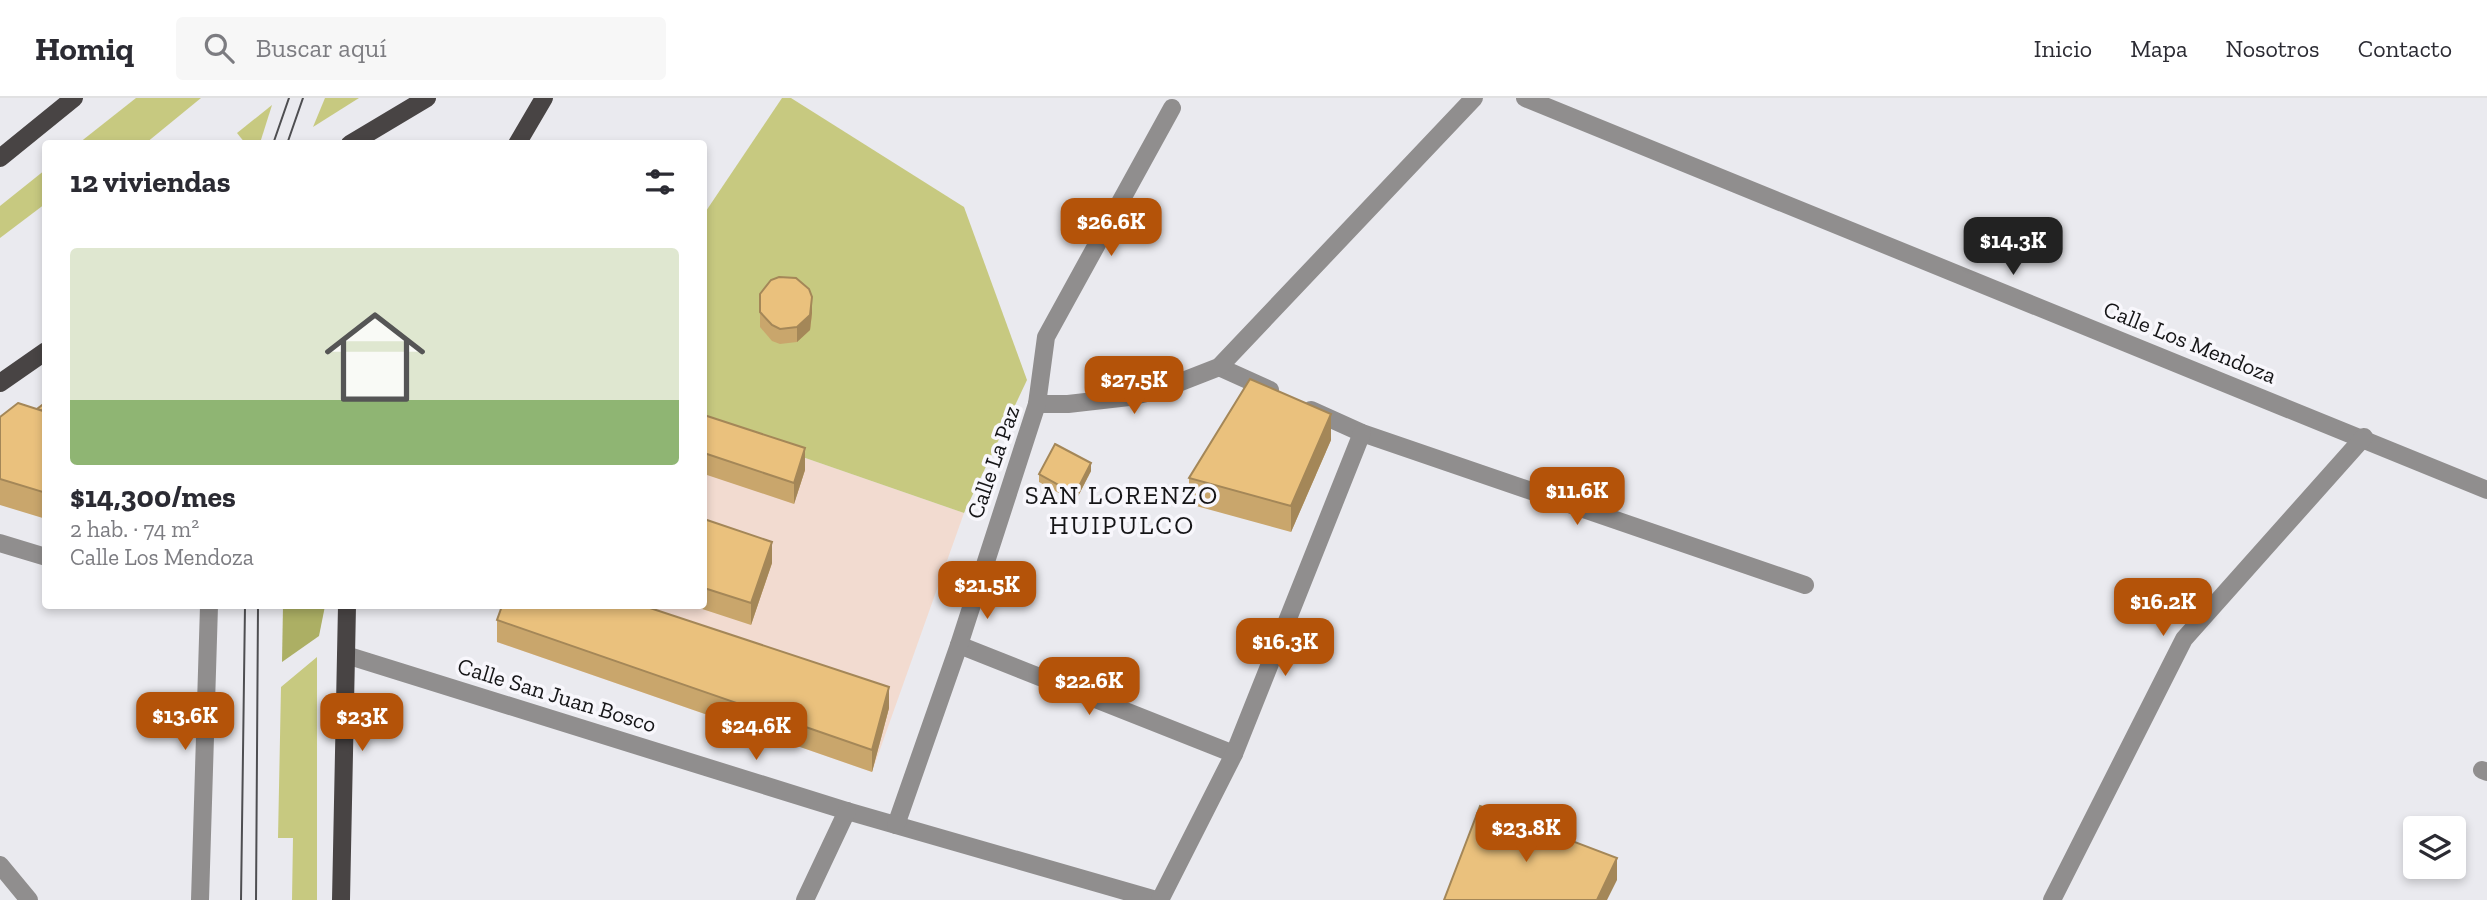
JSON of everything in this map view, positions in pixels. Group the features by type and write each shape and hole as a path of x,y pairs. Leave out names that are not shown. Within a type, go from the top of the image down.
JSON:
{"main road":[{"path":"0,158 74,98"},
{"path":"358,140 427,98"},
{"path":"519,140 544,98"},
{"path":"1,382 42,354"},
{"path":"341,900 347,609"}],"street":[{"name":"Calle La Paz","path":"896,825 959,645 1037,404 1068,404 1129,397 1170,386 1219,367 1474,98"},
{"name":"Calle Los Mendoza","path":"1525,98 2487,490"},
{"path":"1037,404 1046,337 1172,108"},
{"path":"1219,367 1362,433 1805,585"},
{"path":"1158,900 1234,754 1362,433"},
{"path":"2052,900 2185,639 2364,438"},
{"path":"0,543 42,556"},
{"path":"200,900 205,609"},
{"path":"959,645 1234,754"},
{"name":"Calle San Juan Bosco","path":"346,655 846,811 1158,900"},
{"path":"805,900 846,811"},
{"path":"0,865 29,900"}],"shaded area":[{"path":"707,424 964,513 872,772 497,642 509,609 707,609"}],"green space":[{"path":"136,98 201,98 150,140 83,140"},
{"path":"325,98 359,98 313,127"},
{"path":"782,98 791,98 964,207 1027,380 964,513 707,424 707,210"},
{"path":"272,105 261,140 243,140 237,133"},
{"path":"42,172 42,206 0,238 0,206"},
{"path":"283,609 324,609 319,636 282,662"},
{"path":"317,657 317,900 292,900 293,838 278,838 281,687"}],"building":[{"path":"779,277 796,278 809,289 812,297 810,315 797,327 780,329 772,325 760,312 760,294 771,280"},
{"path":"1250,379 1331,414 1291,506 1189,478"},
{"path":"18,403 42,411 42,492 0,479 0,417"},
{"path":"707,416 805,448 794,483 707,454"},
{"path":"1055,444 1091,463 1075,494 1039,474"},
{"path":"707,520 772,542 751,603 707,589"},
{"path":"501,609 653,609 889,687 872,750 497,620"},
{"path":"1480,806 1617,858 1597,900 1444,900"}],"tram line":[{"path":"274,140 289,98"},
{"path":"288,140 303,98"},
{"path":"241,900 245,609"},
{"path":"256,900 258,609"}],"district":[{"name":"SAN LORENZO HUIPULCO","path":"1122,510"}]}
